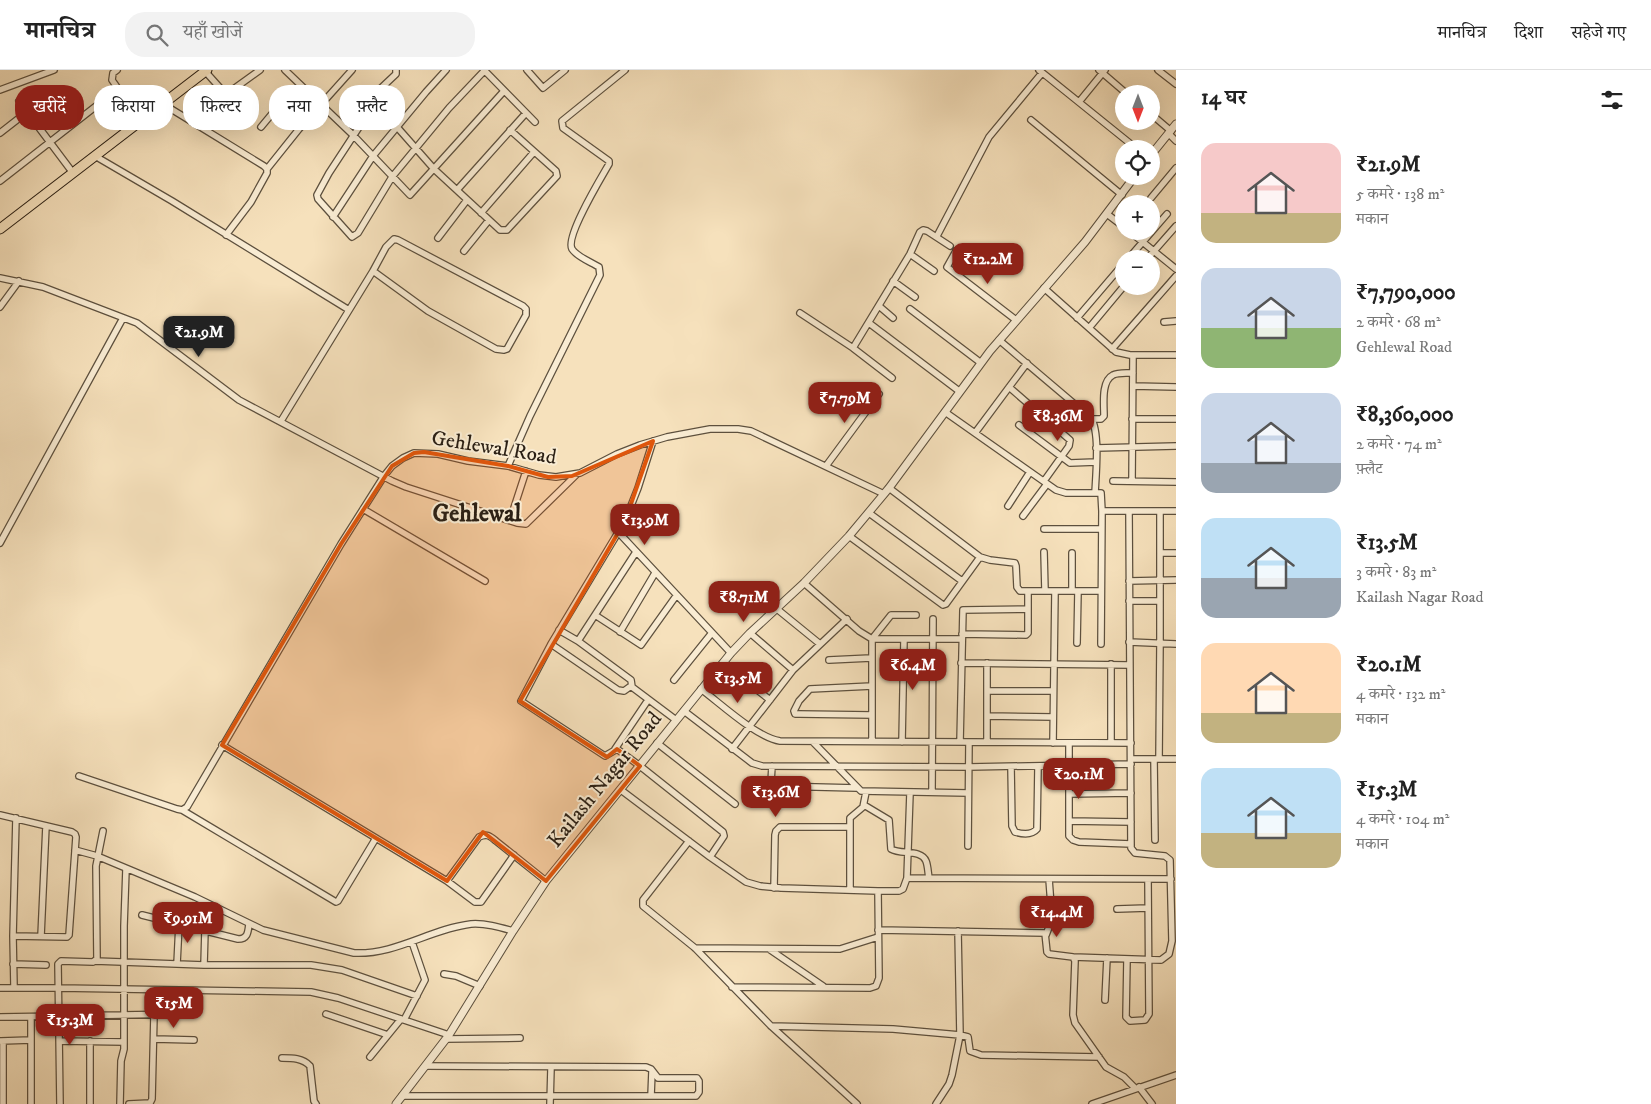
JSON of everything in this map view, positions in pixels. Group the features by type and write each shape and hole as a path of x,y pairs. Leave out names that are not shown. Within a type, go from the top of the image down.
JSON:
{"main road":[{"path":"173,96 204,70"},
{"path":"173,91 204,70"},
{"path":"0,229 120,130"},
{"path":"0,222 71,170 96,156 130,130"}],"street":[{"path":"0,90 54,70"},
{"path":"116,85 111,77 117,70"},
{"path":"204,70 228,93 260,70"},
{"path":"285,70 301,85"},
{"path":"329,95 352,70"},
{"path":"396,70 396,74 362,106 367,114 317,195 318,199 350,237 356,236 392,177 485,70 535,122"},
{"path":"405,118 446,70"},
{"path":"527,70 543,88 565,70"},
{"path":"508,466 530,416 600,275 599,267 574,252 571,247 571,241 576,225 609,164 609,160 563,128 562,121 625,70"},
{"path":"1158,70 1176,84"},
{"path":"937,236 989,137 1041,71 1126,140"},
{"path":"1079,102 1102,71 1117,85"},
{"path":"329,112 410,195 504,91"},
{"path":"0,181 94,108"},
{"path":"173,110 268,169"},
{"path":"457,190 526,113"},
{"path":"261,127 269,118"},
{"path":"1031,120 1122,195"},
{"path":"0,133 15,121"},
{"path":"1160,123 1176,141"},
{"path":"1160,145 1176,124"},
{"path":"40,130 71,170"},
{"path":"226,236 251,202 268,169 297,130"},
{"path":"333,217 373,156 395,130"},
{"path":"400,130 434,168 500,230 507,230 557,176 556,171 510,130"},
{"path":"481,213 534,152"},
{"path":"96,156 349,310"},
{"path":"1154,195 1176,168"},
{"name":"Kailash Nagar Road","path":"1122,195 1129,185"},
{"path":"438,238 467,200"},
{"name":"Kailash Nagar Road","path":"396,1104 448,1037 513,931 546,882 657,743 750,632 804,583 869,513 981,363 1016,320 1086,242 1115,204"},
{"path":"1107,214 1115,220"},
{"path":"1136,250 1167,214"},
{"path":"464,251 489,220"},
{"path":"1155,250 1176,226"},
{"path":"853,348 910,254 920,232 923,230 937,236 950,246"},
{"path":"281,421 386,247 394,240 398,240 523,306 526,309 526,315 507,349 496,349 428,311 373,271"},
{"path":"1140,240 1153,250"},
{"path":"956,251 947,268 1016,320"},
{"path":"910,254 934,271"},
{"path":"1160,256 1176,269"},
{"path":"1077,318 1115,274"},
{"path":"1112,349 1176,276"},
{"path":"0,278 43,287 137,323 239,400 406,487 526,524 577,474"},
{"path":"0,307 19,281"},
{"path":"893,281 915,297"},
{"path":"1044,288 1112,349 1121,354 1176,355"},
{"path":"1089,328 1116,295"},
{"path":"879,306 894,318"},
{"path":"910,309 981,363"},
{"path":"800,313 853,348 892,378"},
{"path":"1,540 123,318"},
{"path":"1164,322 1176,321"},
{"path":"869,323 959,391"},
{"path":"1000,340 1092,419 1096,428 1096,493"},
{"path":"1132,481 1133,355"},
{"path":"974,433 1027,363"},
{"path":"1092,419 1104,416 1105,386 1110,377 1116,374 1133,373"},
{"path":"1132,386 1176,387"},
{"path":"1009,387 1070,440 1069,446 1023,516"},
{"path":"826,466 879,394"},
{"path":"945,412 1060,492 1102,494 1100,644"},
{"path":"1132,419 1176,419"},
{"path":"1019,426 1061,457 1074,464 1096,462"},
{"name":"Gehlewal Road","path":"182,810 187,807 340,544 384,476 392,466 414,453 438,454 468,461 508,466 548,477 577,474 617,454 653,441 695,431 738,429 751,431 826,466 886,491 980,557"},
{"path":"648,700 615,749 605,756 521,701 559,630 619,533 632,504 653,441"},
{"path":"1096,448 1176,446"},
{"path":"510,520 526,471"},
{"path":"1008,506 1030,472"},
{"path":"1113,481 1176,482"},
{"path":"363,509 485,581"},
{"path":"1102,511 1176,511"},
{"path":"1049,879 1052,920 1046,935 1047,952 1049,954 1073,957 1149,960 1165,958 1169,954 1174,941 1171,864 1168,857 1135,853 1131,850 1129,511"},
{"path":"1155,840 1160,643 1160,511"},
{"path":"869,513 962,581"},
{"path":"1044,529 1101,529"},
{"path":"619,533 711,634 731,653"},
{"path":"849,536 943,605 946,604 980,557 1015,563 1018,589 1028,592 1101,591"},
{"path":"578,641 636,552"},
{"path":"1044,552 1045,591"},
{"path":"1072,553 1077,643"},
{"path":"1160,554 1176,553"},
{"path":"620,632 655,573"},
{"path":"1129,581 1176,580"},
{"path":"804,583 872,639 1024,636 1028,633 1028,592"},
{"path":"1053,743 1055,591"},
{"path":"595,615 638,645 643,644 676,596"},
{"path":"1129,601 1160,600"},
{"path":"777,609 820,644"},
{"path":"960,742 963,610 1028,609"},
{"path":"872,742 872,639 891,615 916,615"},
{"path":"732,749 793,670 847,619"},
{"path":"932,792 933,619"},
{"path":"559,630 578,641 630,678 630,686"},
{"path":"750,632 793,670"},
{"path":"674,680 711,634"},
{"path":"902,742 904,639"},
{"path":"1129,642 1176,644"},
{"path":"551,644 618,690 624,691 630,686"},
{"path":"829,660 871,658"},
{"path":"724,663 770,700"},
{"path":"961,663 1129,665"},
{"path":"987,663 987,742"},
{"path":"1111,742 1112,664"},
{"path":"630,686 676,720"},
{"path":"872,686 810,689 799,701 794,711 795,714 872,715"},
{"path":"701,689 750,727 772,740 813,742 1131,743"},
{"path":"988,691 1053,691"},
{"path":"684,711 732,749 756,765 969,768 1069,766 1156,759 1176,760"},
{"path":"987,716 1053,717"},
{"path":"813,742 839,767 857,788"},
{"path":"968,846 969,742"},
{"path":"657,743 735,804"},
{"path":"1069,743 1069,836 1079,842 1131,844"},
{"path":"222,745 447,881 475,902 479,902 514,854"},
{"path":"615,749 640,766 723,832 724,836 710,857"},
{"path":"772,766 771,782 774,786 857,788 866,792 968,793"},
{"path":"1011,767 1012,826 1015,832 1018,833 1031,833 1037,828 1038,767"},
{"path":"79,776 182,810 336,902 376,838"},
{"path":"621,790 689,842 746,882 774,888 878,891 899,891 903,889 907,878 910,792"},
{"path":"850,890 849,828 852,815 861,810 864,805 866,792"},
{"path":"1069,794 1131,793"},
{"path":"864,805 889,820 891,849 897,852 919,855 925,859 929,878"},
{"path":"0,815 75,834 70,934 67,937 14,936"},
{"path":"14,988 16,818"},
{"path":"1069,821 1131,822"},
{"path":"41,936 46,826"},
{"path":"774,888 776,830 780,827 849,828"},
{"path":"95,961 97,957 97,856 103,831"},
{"path":"447,881 479,837 488,835 514,854 546,882"},
{"path":"689,842 651,889 642,903 645,908 695,948 771,1026 857,1104"},
{"path":"75,850 97,856 219,908 249,924 274,933 354,953 368,954 381,952 445,930 471,924 484,924 513,931"},
{"path":"120,1104 121,1061 124,1052 124,899 126,869"},
{"path":"907,878 1171,879"},
{"path":"1127,959 1126,1017 1127,1020 1134,1022 1145,1020 1148,1018 1148,880"},
{"path":"732,986 870,988 876,986 879,978 878,891"},
{"path":"1117,909 1148,908"},
{"path":"142,915 242,939 247,936 249,924"},
{"path":"177,964 179,924"},
{"path":"204,965 205,930"},
{"path":"878,930 1037,932 1045,933 1046,935"},
{"path":"936,1104 949,1084 960,1034 958,931"},
{"path":"695,948 840,949 878,937"},
{"path":"370,1058 403,1020 425,980 412,942"},
{"path":"768,948 825,987"},
{"path":"1073,957 1074,1019 1077,1027 1108,1069 1124,1077 1137,1087 1152,1104"},
{"path":"1105,1000 1107,958"},
{"path":"60,1104 59,962 311,965 332,968 417,996"},
{"path":"14,964 46,965"},
{"path":"444,974 456,976 480,986"},
{"path":"0,988 311,992 338,998 448,1037 520,1038"},
{"path":"0,1017 182,1014"},
{"path":"326,1014 388,1035"},
{"path":"129,1104 150,1103 152,1099 154,1015"},
{"path":"31,1017 31,1104"},
{"path":"771,1026 892,1029 960,1034 968,1038 968,1049 975,1054 1035,1057 1099,1057"},
{"path":"154,1039 194,1040"},
{"path":"3,1104 1,1041 31,1040"},
{"path":"60,1041 124,1042"},
{"path":"90,1041 90,1104"},
{"path":"282,1058 297,1059 310,1066 314,1101 316,1104"},
{"path":"402,1096 696,1096 699,1094 700,1081 698,1078 661,1079 657,1078 646,1067 426,1066"},
{"path":"550,1104 551,1068"},
{"path":"651,1096 652,1071"},
{"path":"1092,1104 1176,1075"},
{"path":"485,1096 485,1104"},
{"path":"1109,1097 1109,1104"}],"highlighted area":[{"path":"653,441 625,521 520,701 607,757 617,749 640,766 546,881 483,832 447,881 222,745 341,544 392,466 414,453 424,452 508,466 548,477 572,476"}],"district":[{"name":"Gehlewal","path":"477,514"}]}
